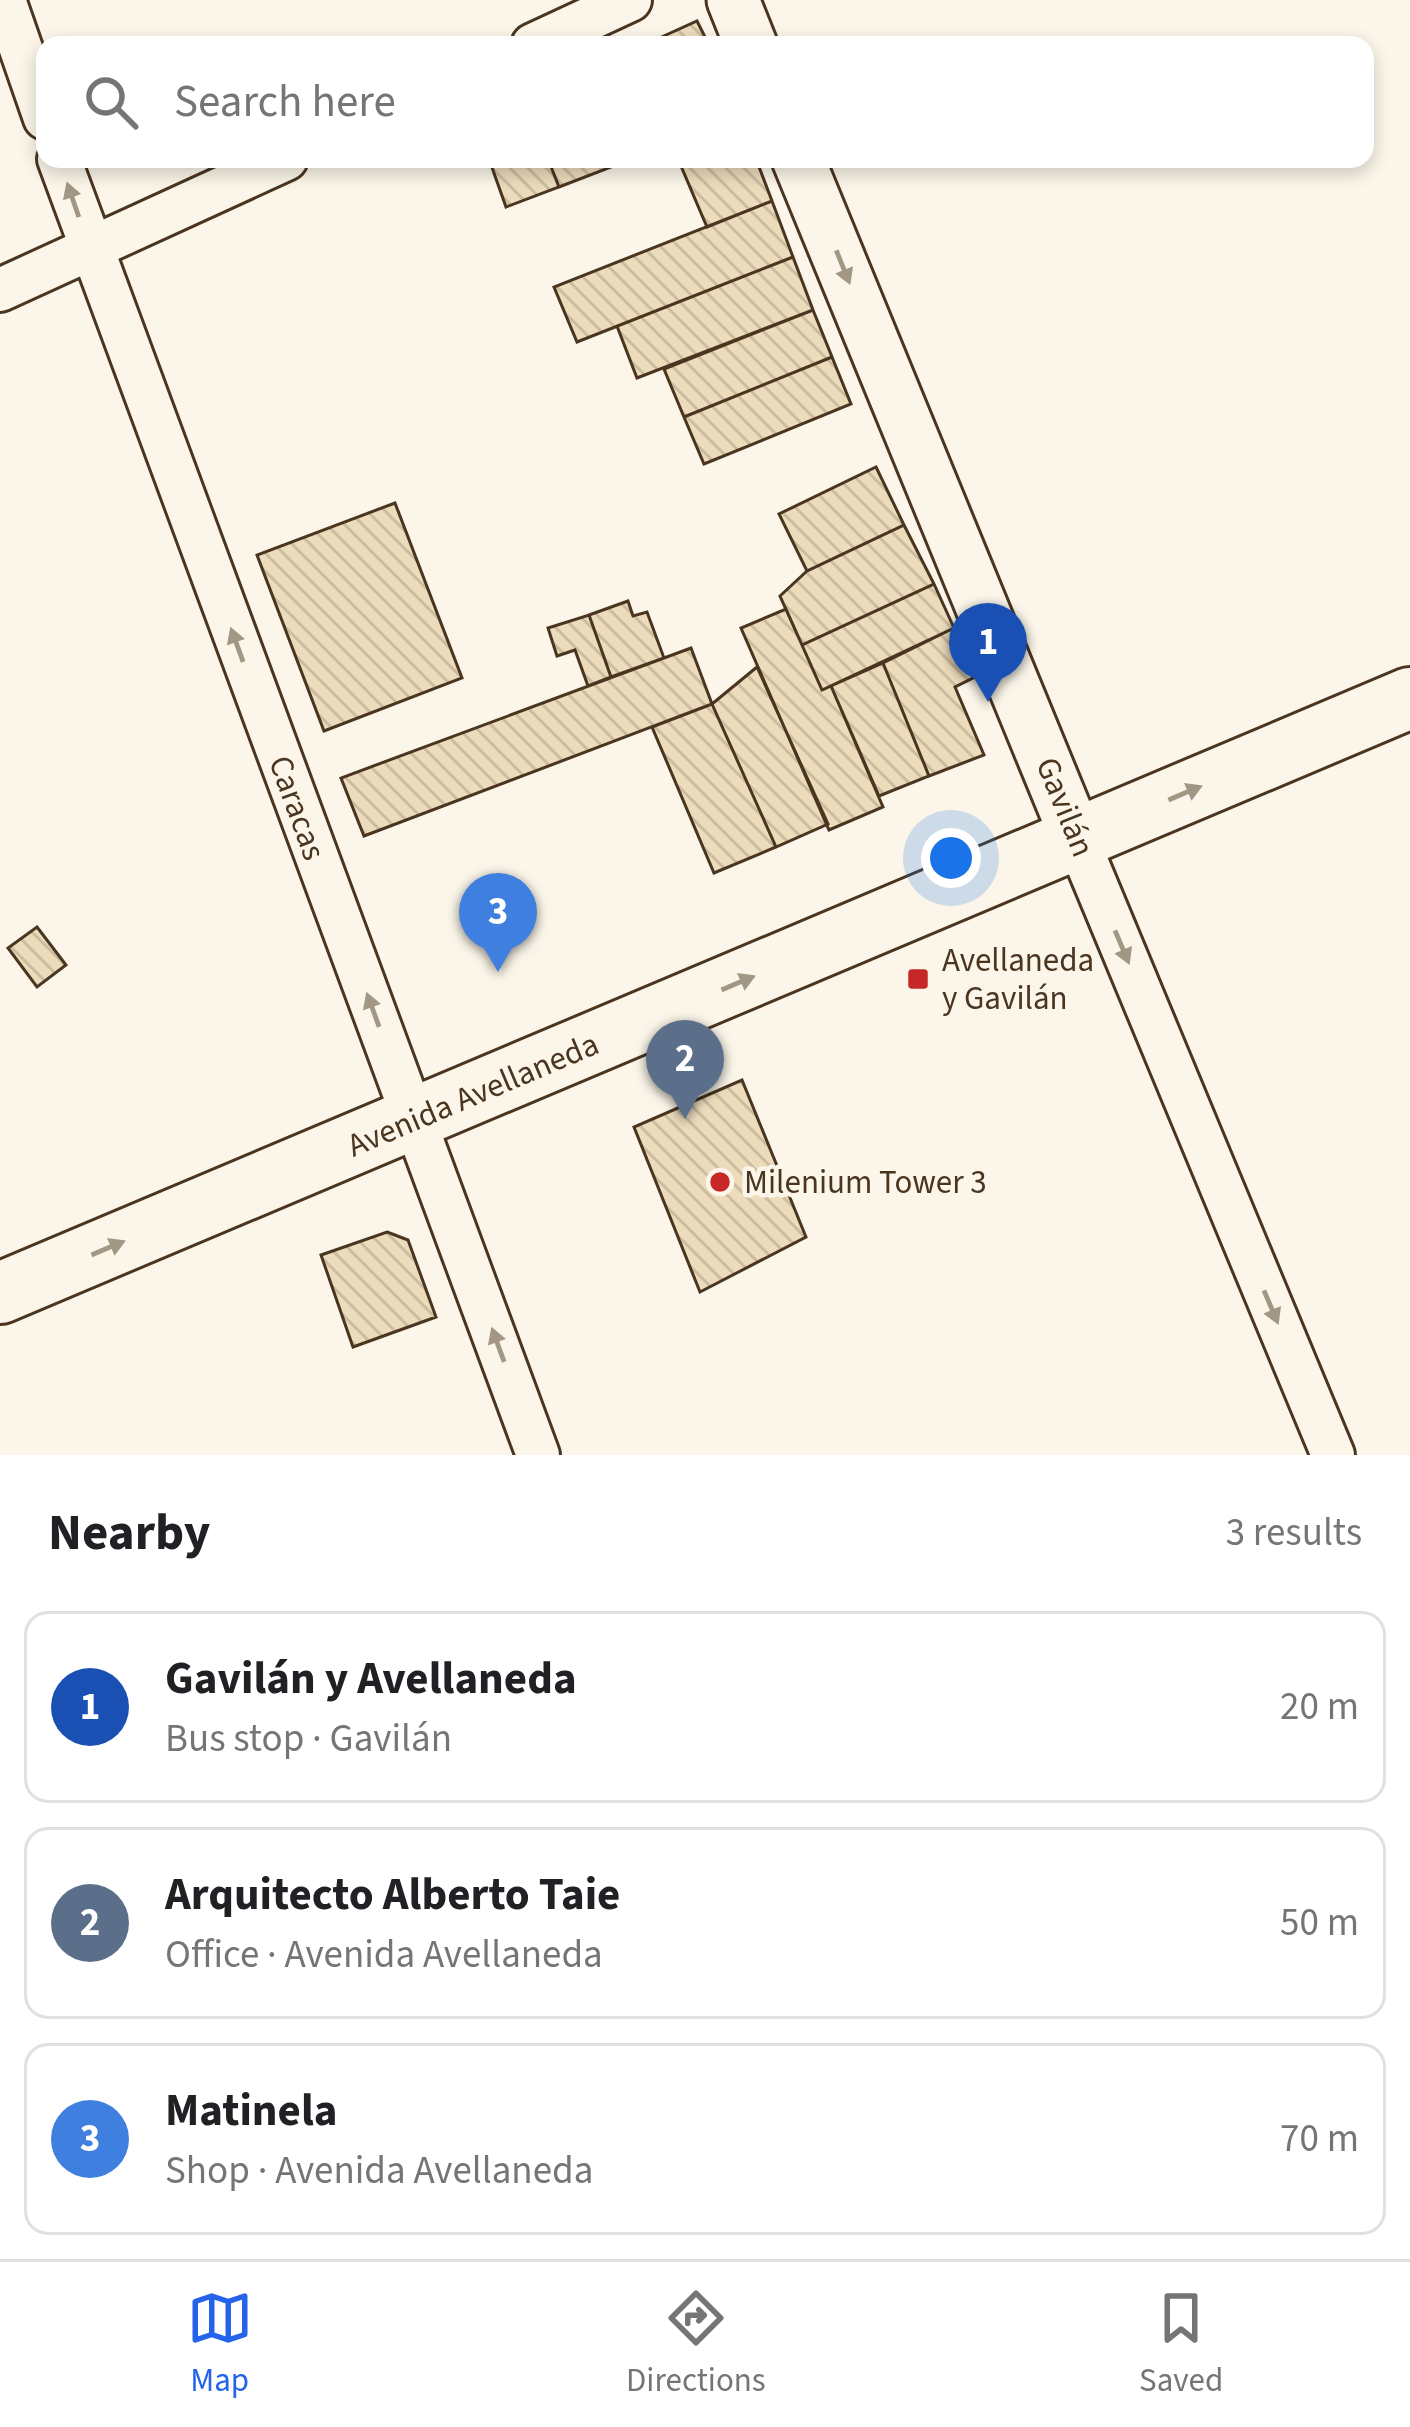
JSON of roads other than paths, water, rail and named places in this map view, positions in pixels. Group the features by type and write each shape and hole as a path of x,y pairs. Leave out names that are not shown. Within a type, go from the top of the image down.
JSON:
{"main road":[{"name":"Avenida Avellaneda","path":"0,1294 1410,698"}],"street":[{"path":"4,0 36,92"},
{"path":"552,36 630,0"},
{"path":"733,0 747,36"},
{"name":"Caracas","path":"62,168 538,1455"},
{"path":"0,290 266,168"},
{"name":"Gavilán","path":"802,168 1333,1455"}],"place":[{"name":"Gavilán y Avellaneda","path":"988,702"},
{"name":"Matinela","path":"498,972"},
{"name":"Avellaneda y Gavilán","path":"918,979"},
{"name":"Arquitecto Alberto Taie","path":"685,1119"},
{"name":"Milenium Tower 3","path":"720,1182"}]}
